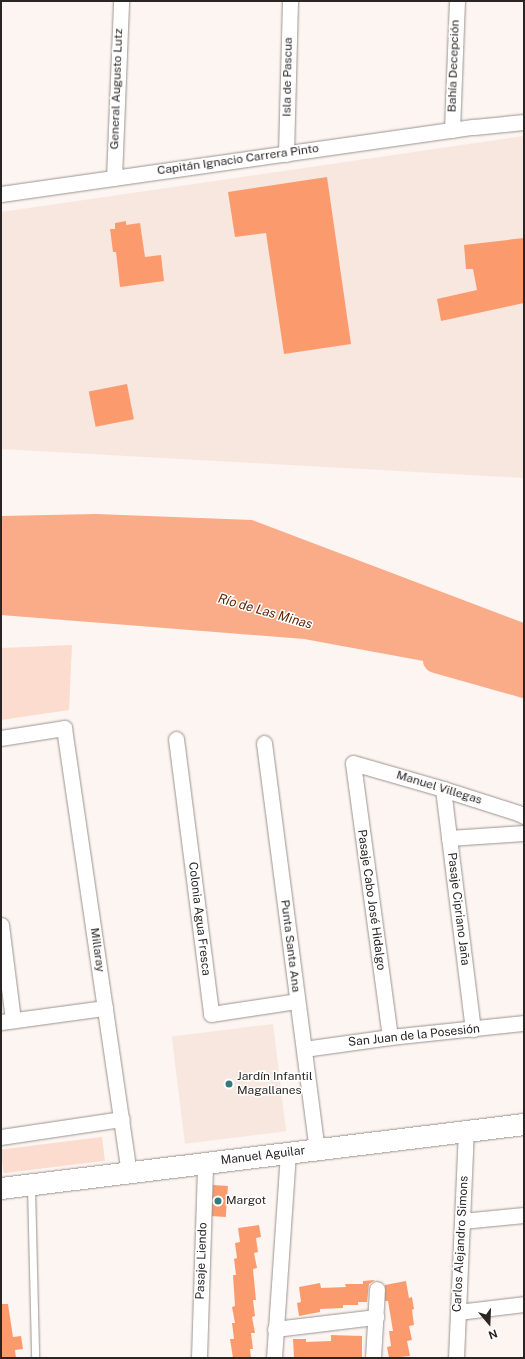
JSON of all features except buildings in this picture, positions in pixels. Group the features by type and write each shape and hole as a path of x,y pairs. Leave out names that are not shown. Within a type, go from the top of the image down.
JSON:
{"street":[{"name":"General Augusto Lutz","path":"114,178 121,1"},
{"name":"Isla de Pascua","path":"286,154 290,1"},
{"name":"Bahía Decepción","path":"452,130 457,1"},
{"name":"Capitán Ignacio Carrera Pinto","path":"1,194 452,130 524,122"},
{"name":"Millaray","path":"1,738 64,728 129,1172"},
{"name":"Colonia Agua Fresca","path":"176,739 211,1014 297,1001"},
{"name":"Punta Santa Ana","path":"264,743 297,1001 318,1149"},
{"name":"Manuel Villegas","path":"353,763 443,789 524,816"},
{"name":"Pasaje Cabo José Hidalgo","path":"353,763 390,1037"},
{"name":"Pasaje Cipriano Jaña","path":"443,789 473,1029"},
{"path":"449,838 524,833"},
{"path":"1,926 7,1021 105,1008"},
{"name":"San Juan de la Posesión","path":"304,1049 390,1037 524,1023"},
{"path":"1,1137 122,1119"},
{"name":"Manuel Aguilar","path":"1,1188 524,1124"},
{"name":"Carlos Alejandro Simons","path":"456,1358 466,1131"},
{"path":"274,1358 288,1153"},
{"name":"Pasaje Liendo","path":"199,1358 204,1163"},
{"path":"462,1221 524,1215"},
{"path":"373,1358 377,1289"},
{"path":"458,1312 524,1304"},
{"path":"275,1329 376,1317"}],"lane":[{"path":"31,1184 35,1356"}],"shaded area":[{"path":"524,136 524,478 1,449 1,212"},
{"path":"72,645 69,710 1,720 1,648"},
{"name":"Jardín Infantil Magallanes","path":"273,1024 286,1131 185,1144 172,1036"},
{"path":"102,1137 105,1161 4,1173 1,1149"}],"water":[{"path":"96,514 252,520 524,623 524,684 467,669 304,639 1,615 1,516"}],"waterway":[{"name":"Río de Las Minas","path":"435,660 524,685"}],"place":[{"name":"Jardín Infantil Magallanes","path":"229,1084"},
{"name":"Margot","path":"218,1201"}]}
